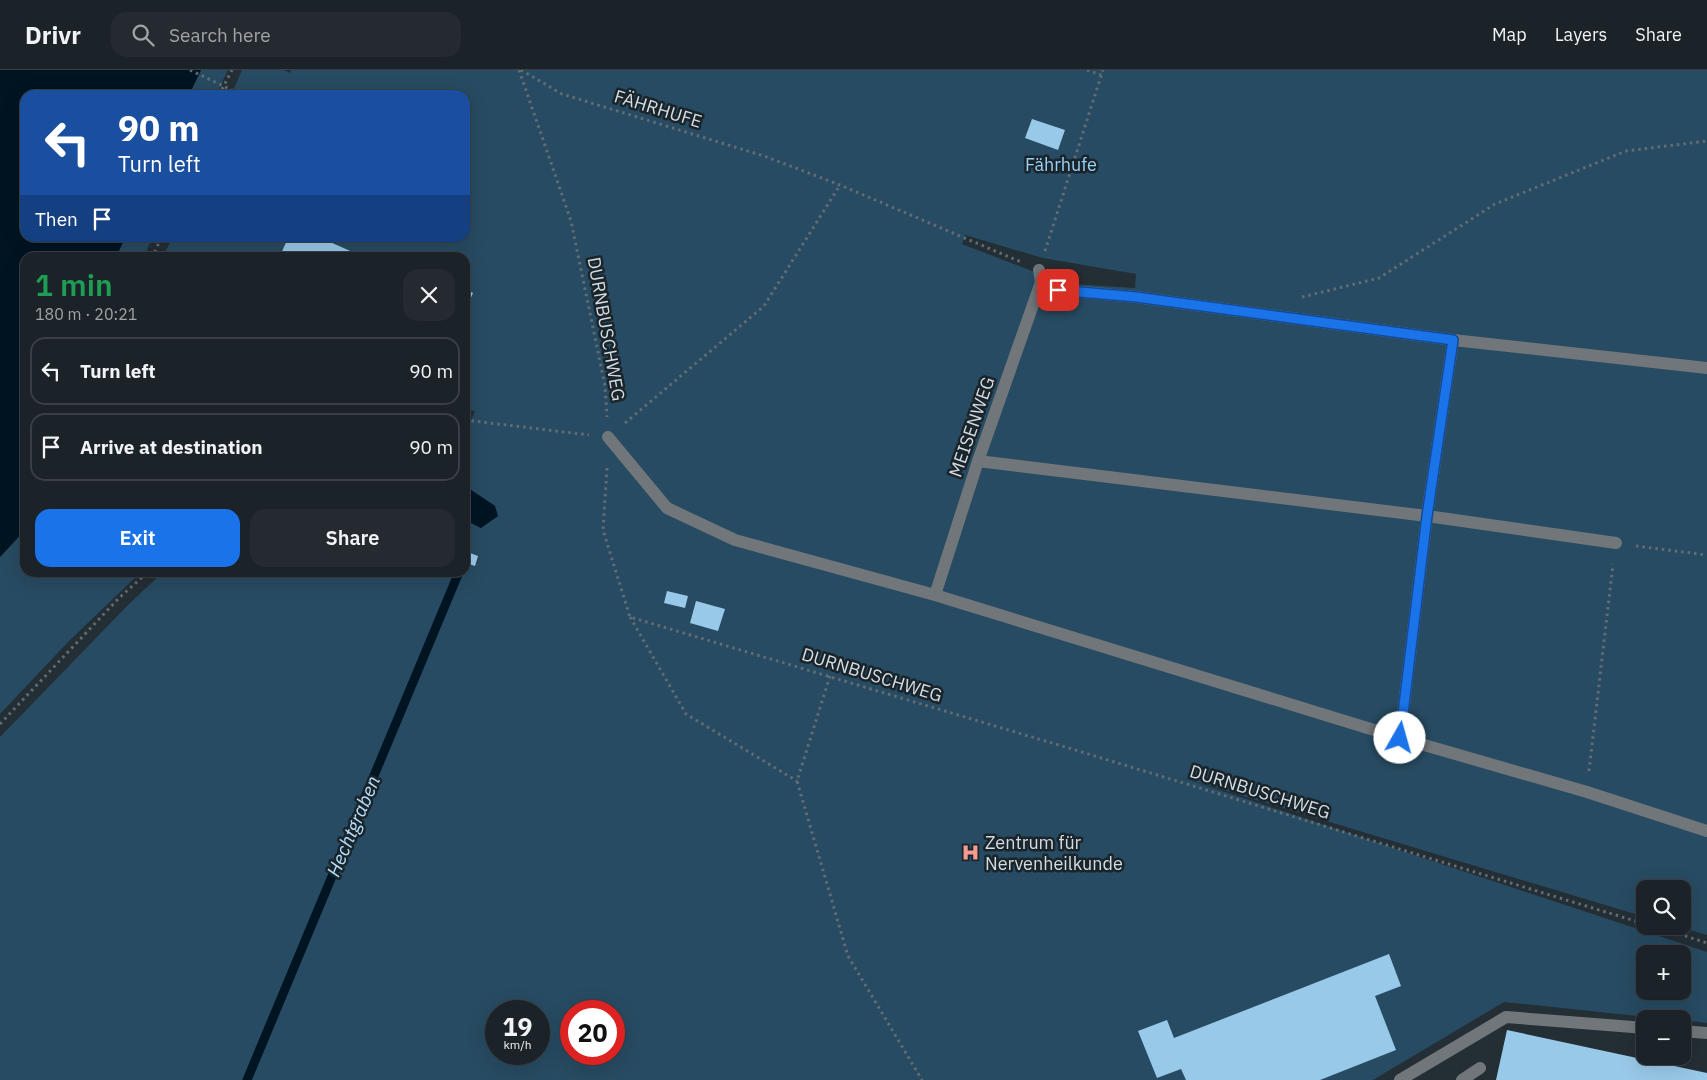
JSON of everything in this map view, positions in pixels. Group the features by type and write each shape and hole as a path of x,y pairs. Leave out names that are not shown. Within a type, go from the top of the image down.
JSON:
{"lane":[{"name":"MEISENWEG","path":"935,595 978,461 1041,282 1039,270"},
{"path":"1039,288 1136,297 1453,340 1707,368"},
{"path":"1400,738 1427,516 1453,340"},
{"path":"608,437 667,508 735,540 935,595 1400,738 1587,792 1707,831"},
{"path":"978,461 1427,516 1616,543"},
{"path":"1400,1080 1506,1017 1636,1027"},
{"path":"1691,1032 1707,1033"},
{"path":"1462,1080 1480,1068"}],"path":[{"path":"190,70 230,90"},
{"path":"221,90 232,70"},
{"name":"FÄHRHUFE","path":"520,70 562,94 764,156 840,185 1039,270"},
{"name":"DURNBUSCHWEG","path":"520,70 572,221 605,386 608,437 604,530 630,617 1636,921"},
{"path":"1086,70 1101,75"},
{"path":"1039,270 1102,70"},
{"path":"1294,299 1379,278 1495,204 1626,151 1707,141"},
{"path":"470,421 608,437 764,306 840,185"},
{"path":"1587,792 1616,543 1707,556"},
{"path":"0,724 120,598 143,577"},
{"path":"630,617 686,714 797,781"},
{"path":"830,676 797,781 848,956 922,1080"},
{"path":"1684,935 1707,942"}],"green space":[{"path":"201,70 228,70 218,90 191,90"},
{"name":"Fährhufe","path":"242,70 284,70 290,73 291,70 1707,70 1707,935 1691,930 1691,880 1636,880 1636,914 1180,777 1636,928 1636,935 1656,935 1686,945 1636,945 1636,1000 1691,1000 1691,947 1707,952 1707,1023 1691,1021 1691,1010 1636,1010 1636,1016 1504,1002 1373,1080 0,1080 0,737 129,604 158,577 470,577 470,522 481,528 495,506 470,489 470,424 475,411 470,410 470,252 165,252 170,242 470,242 470,90 233,90","holes":["965,235 1043,258 1136,274 1135,288 1041,282 1032,271 962,244"]},
{"path":"123,242 150,242 146,252 118,252"},
{"path":"20,535 20,577 136,577 68,642 0,714 0,557"}],"shaded area":[{"path":"0,70 201,70 191,90 20,90 20,242 123,242 118,252 20,252 20,535 0,557"},
{"path":"470,489 495,506 498,516 481,528 470,522"}],"building":[{"path":"1032,119 1065,130 1058,150 1025,138"},
{"path":"286,242 330,242 352,252 282,252"},
{"path":"470,553 478,556 475,566 470,564"},
{"path":"667,591 688,596 685,608 664,603"},
{"path":"696,601 725,609 718,631 690,623"},
{"path":"1389,954 1401,986 1375,996 1396,1050 1320,1080 1186,1080 1181,1069 1157,1078 1138,1031 1167,1020 1174,1038"},
{"path":"1507,1030 1636,1058 1636,1065 1670,1065 1707,1073 1707,1080 1496,1080"}],"waterway":[{"name":"Hechtgraben","path":"247,1080 457,577"}],"place":[{"name":"Zentrum für Nervenheilkunde","path":"971,853"}],"route":[{"path":"1058,290 1136,297 1453,340 1427,516 1400,738"}]}
